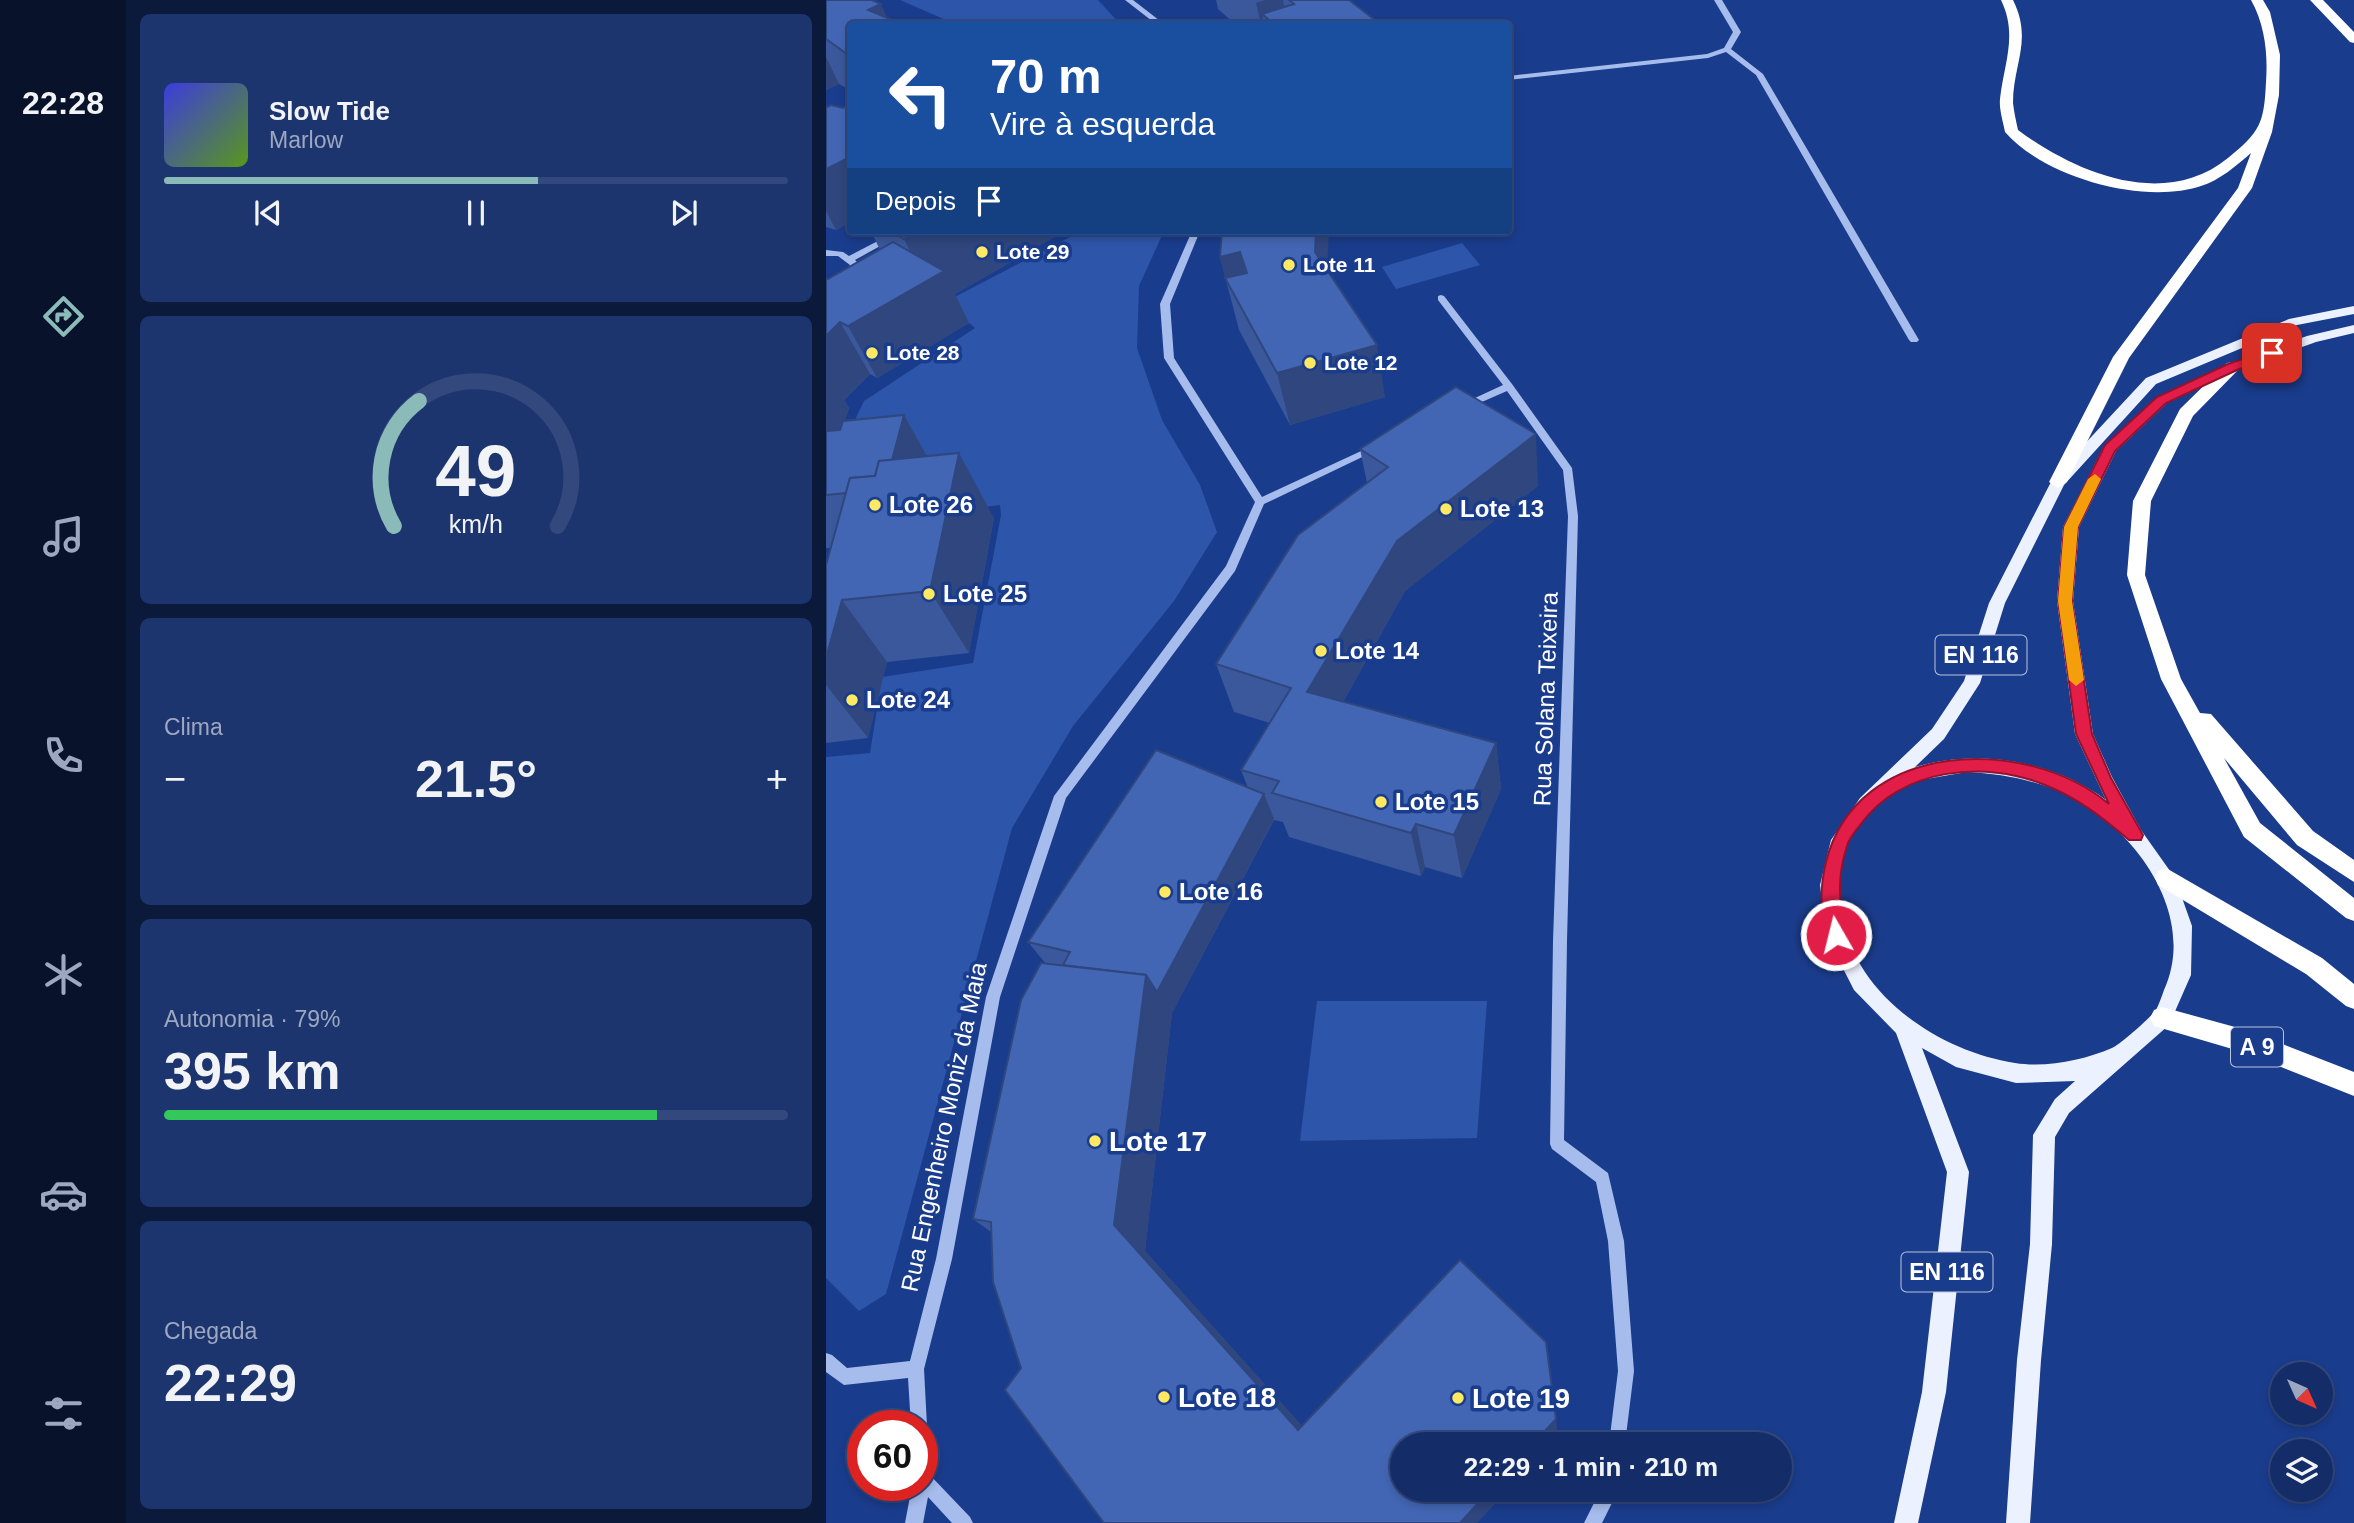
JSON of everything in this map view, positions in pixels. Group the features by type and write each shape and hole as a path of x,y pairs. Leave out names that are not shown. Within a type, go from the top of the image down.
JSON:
{"highway":[{"path":"2007,0 2012,7 2019,39 2007,102 2012,132 2039,154 2089,178 2140,187 2196,183 2229,165 2265,132"},
{"path":"2058,482 2121,357 2245,188 2265,132 2272,95 2274,55 2264,12 2257,0"},
{"path":"2316,0 2354,39"},
{"path":"2233,367 2186,413 2142,501 2136,575 2171,679 2252,830 2354,911"},
{"path":"2171,679 2242,767 2305,838 2354,872"},
{"path":"2166,878 2314,966 2354,998"},
{"path":"2314,966 2354,981"},
{"name":"A 9","path":"2162,1018 2246,1042 2353,1084"}],"main road":[{"name":"EN 116","path":"1866,803 1938,734 1972,683 1997,603 2058,482 2151,381 2294,322 2354,310"},
{"path":"2018,1523 2029,1360 2041,1244 2044,1135 2063,1106 2162,1018 2181,975 2182,926 2166,878 2135,835 2104,780 2084,734 2065,601 2071,527 2109,448 2162,400 2233,367 2312,339 2354,330"},
{"path":"2125,1052 2074,1072 2016,1073 1956,1057 1904,1027 1861,984 1836,935 1829,885 1840,840 1866,803 1903,779 1948,766 1997,766 2047,778 2094,801 2135,835"},
{"name":"EN 116","path":"1904,1027 1958,1172 1934,1392 1906,1523"}],"street":[{"path":"1129,0 1156,21"},
{"path":"1512,78 1708,56 1727,49 1737,32 1718,0"},
{"path":"1727,49 1759,74 1914,340"},
{"path":"851,259 895,235"},
{"path":"1194,235 1164,304 1169,358 1260,502 1385,444"},
{"path":"826,253 841,254 855,264 849,279 826,291"},
{"name":"Rua Solana Teixeira","path":"1441,298 1509,386 1567,470 1573,516 1560,927 1557,1144"},
{"path":"1460,409 1509,386"},
{"name":"Rua Engenheiro Moniz da Maia","path":"918,1410 916,1369 944,1259 993,997 1060,796 1231,568 1260,502"},
{"path":"1557,1144 1603,1178 1616,1241 1626,1371 1618,1432"},
{"path":"826,1361 844,1377 916,1369"},
{"path":"938,1496 964,1523"},
{"path":"914,1523 918,1501"},
{"path":"1592,1523 1603,1502"}],"shaded area":[{"path":"900,0 1098,0 1117,21 948,21"},
{"path":"1162,235 1139,286 1137,348 1162,420 1200,485 1217,532 1174,601 1073,726 1012,828 886,1294 859,1311 826,1278 826,757 870,753 882,677 973,663 1001,515 1000,505 922,515 831,470 864,401 975,328 945,302 1072,236"},
{"path":"1462,243 1480,265 1396,289 1382,267"},
{"path":"1317,1001 1487,1001 1477,1138 1300,1141"}],"building":[{"path":"826,0 872,0 881,4 868,10 895,21 847,21 847,54 826,39"},
{"path":"1289,0 1349,0 1376,21 1270,21 1262,14 1294,4"},
{"path":"831,105 843,108 847,105 847,158 826,169 826,108"},
{"path":"1222,235 1316,235 1315,252 1377,345 1277,373 1225,278 1247,273 1240,252 1220,257"},
{"path":"893,242 944,271 848,326 840,322 826,336 826,279"},
{"path":"1456,387 1536,434 1397,541 1307,692 1496,743 1454,835 1416,824 1411,833 1272,793 1279,781 1241,770 1291,688 1216,664 1298,535 1388,467 1360,449"},
{"path":"904,415 892,460 879,461 875,476 850,478 846,493 826,495 826,431 840,430 843,421"},
{"path":"959,453 930,591 842,600 826,658 826,565 850,478 875,476 879,461"},
{"name":"Lote 16","path":"1156,750 1264,794 1157,992 1146,975 1063,965 1070,952 1028,942"},
{"path":"1041,963 1146,975 1114,1225 1298,1430 1460,1260 1546,1342 1556,1419 1544,1432 1390,1432 1390,1502 1479,1502 1460,1523 1104,1523 1005,1390 1021,1368 993,1282 991,1222 973,1219 1021,1000"}],"slow traffic":[{"path":"2076,680 2065,601 2071,527 2095,479"}],"place":[{"name":"Lote 29","path":"982,252"},
{"name":"Lote 11","path":"1289,265"},
{"name":"Lote 28","path":"872,353"},
{"name":"Lote 12","path":"1310,363"},
{"name":"Lote 26","path":"875,505"},
{"name":"Lote 13","path":"1446,509"},
{"name":"Lote 25","path":"929,594"},
{"name":"Lote 14","path":"1321,651"},
{"name":"Lote 24","path":"852,700"},
{"name":"Lote 15","path":"1381,802"},
{"name":"Lote 16","path":"1165,892"},
{"name":"Lote 17","path":"1095,1141"},
{"name":"Lote 18","path":"1164,1397"},
{"name":"Lote 19","path":"1458,1398"}],"route":[{"path":"1836,935 1829,885 1840,840 1866,803 1903,779 1948,766 1997,766 2047,778 2094,801 2135,835 2104,780 2084,734 2065,601 2071,527 2109,448 2162,400 2233,367 2272,353"}]}
